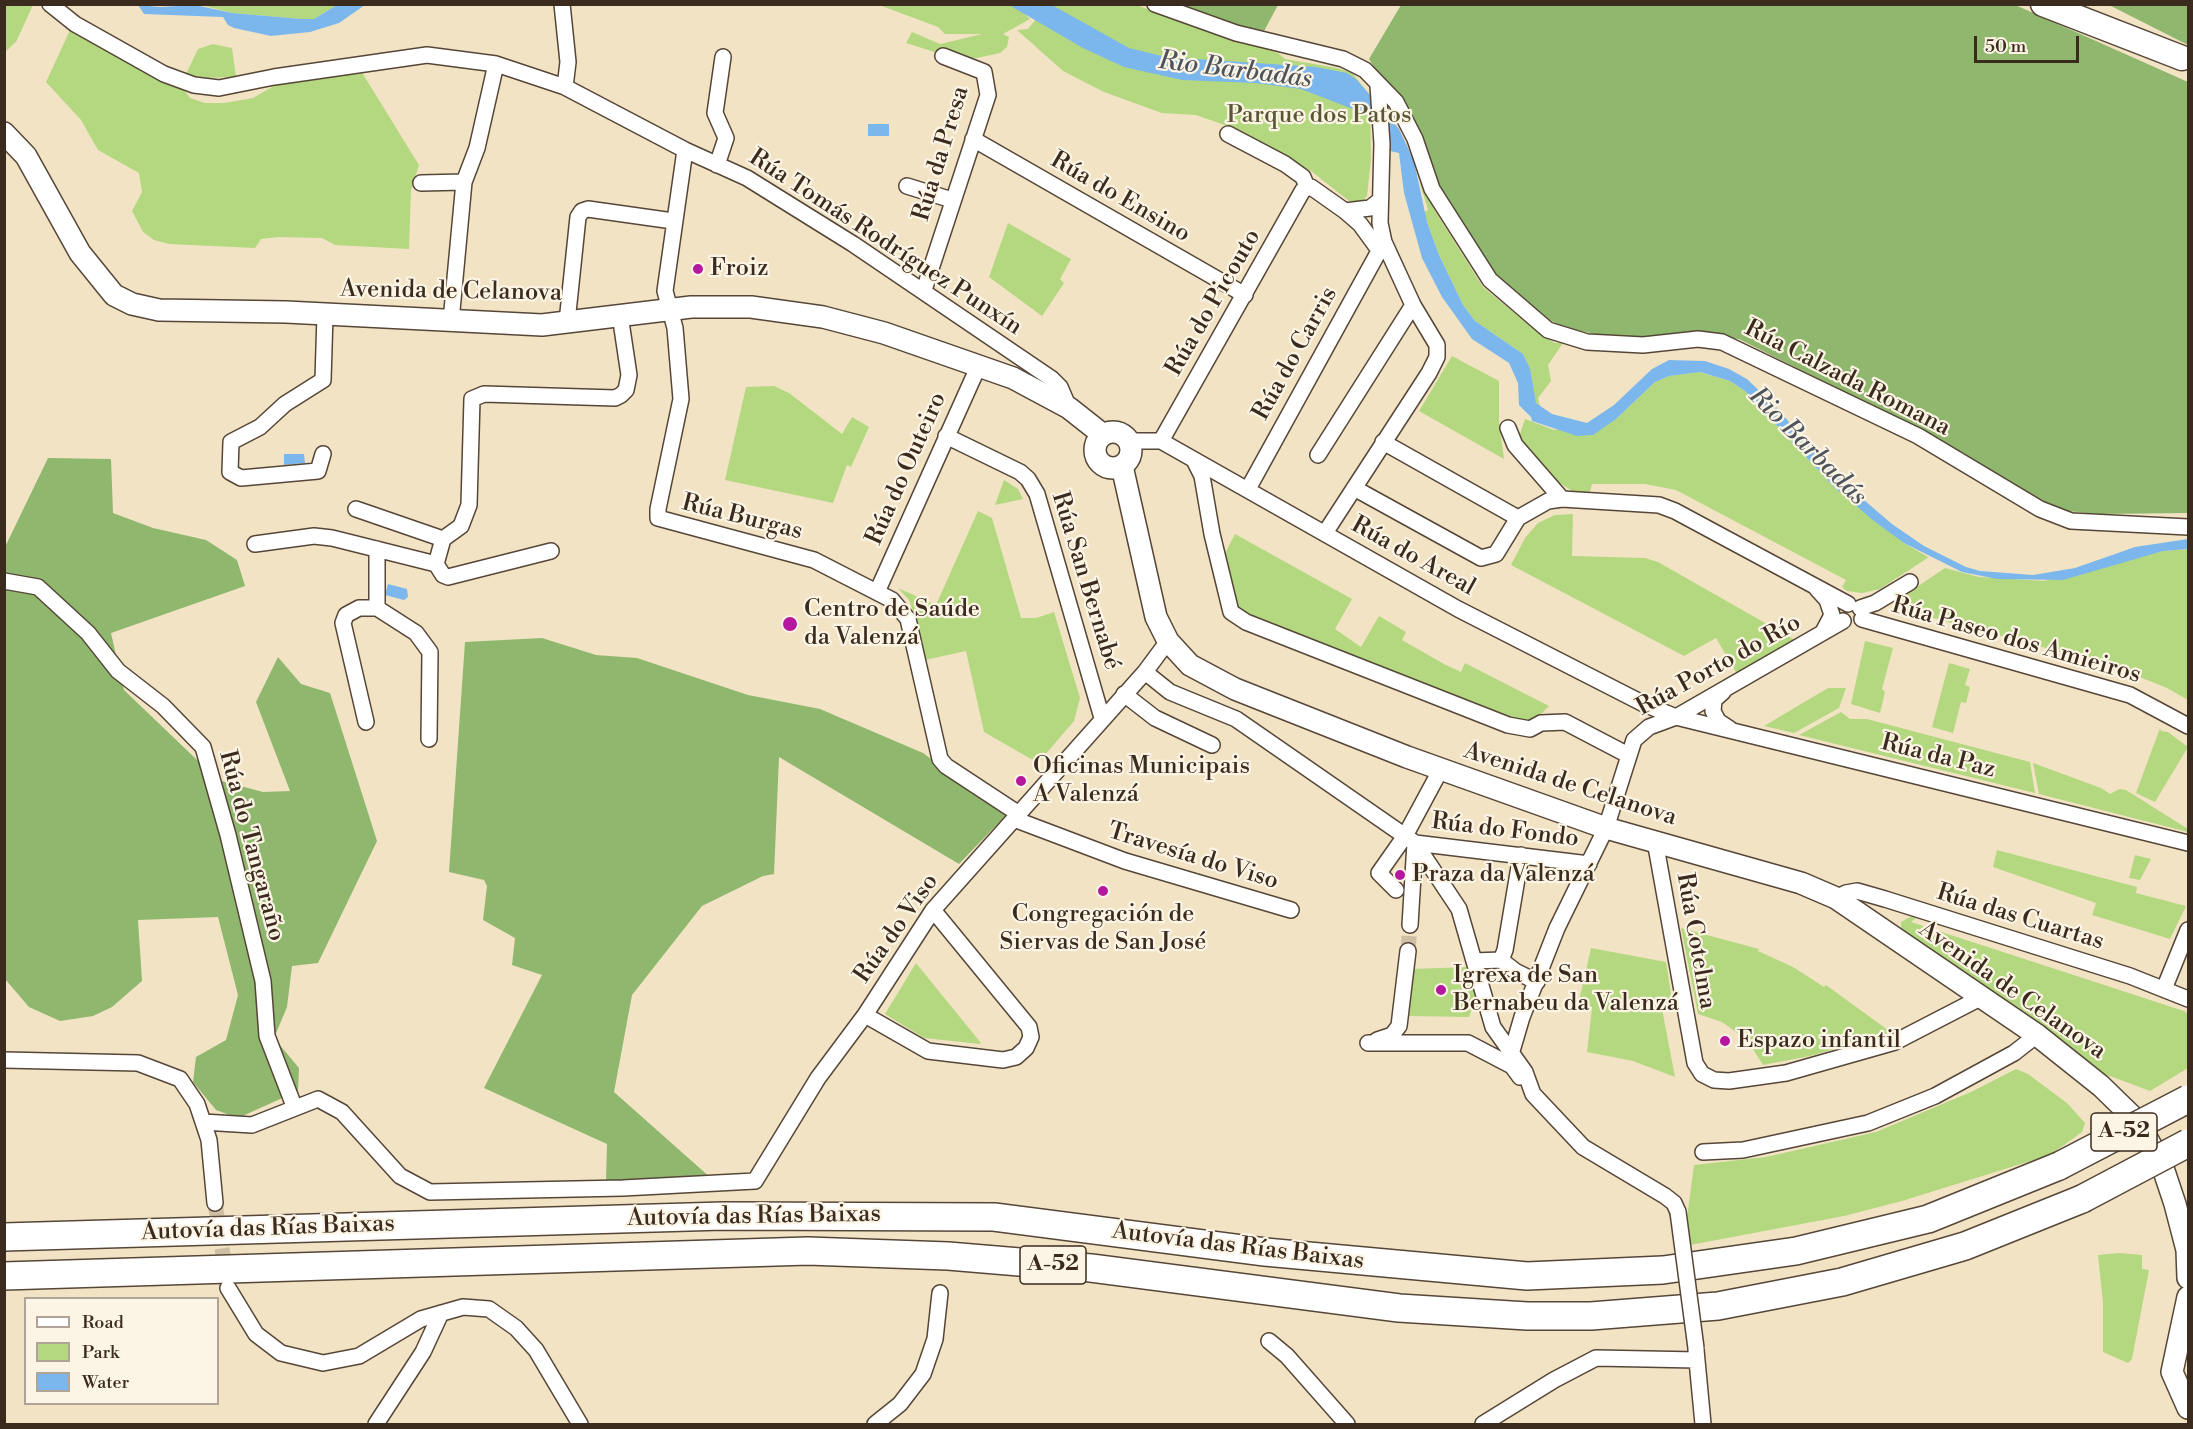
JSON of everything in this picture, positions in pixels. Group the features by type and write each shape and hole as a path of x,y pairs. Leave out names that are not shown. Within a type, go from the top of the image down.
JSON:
{"highway":[{"name":"Autovía das Rías Baixas","path":"4,1237 723,1216 982,1217 1266,1252 1527,1276 1663,1270 1796,1251 1928,1219 2059,1166 2188,1099"},
{"name":"Autovía das Rías Baixas","path":"4,1276 808,1251 948,1256 1091,1268 1399,1308 1527,1316 1591,1316 1718,1306 1842,1282 1965,1246 2082,1199 2188,1143"}],"main road":[{"path":"2043,4 2185,59"},
{"path":"2073,4 2113,22"},
{"path":"2081,4 2185,59"}],"street":[{"name":"Rúa Tomás Rodríguez Punxín","path":"50,4 75,24 164,74 180,81 205,87 219,88 274,76 427,55 496,64 565,87 685,150 747,178 924,290 1052,379 1060,387 1069,408"},
{"path":"562,4 568,62 565,87"},
{"name":"Rúa Calzada Romana","path":"1155,4 1236,33 1343,59 1365,70 1396,102 1415,140 1432,189 1490,280 1548,330 1587,342 1643,345 1698,339 1722,342 1918,436 2040,509 2071,521 2188,527"},
{"name":"Rúa da Presa","path":"924,290 988,95 984,72 943,56"},
{"path":"717,165 726,138 715,113 723,57"},
{"path":"451,321 464,182 477,148 496,64"},
{"path":"1378,86 1382,144 1379,201 1382,246"},
{"name":"Avenida de Celanova","path":"4,133 26,156 81,253 114,295 132,304 159,310 542,325 669,309 751,307 823,316 979,365 1039,391 1069,408 1102,435"},
{"path":"1228,134 1286,164 1304,177 1306,187 1311,187 1345,211 1382,246 1437,345 1437,357 1430,373 1324,533"},
{"name":"Rúa do Ensino","path":"973,139 1245,295"},
{"path":"669,309 665,291 685,150"},
{"path":"422,183 464,182"},
{"path":"907,186 952,200"},
{"name":"Rúa do Picouto","path":"1161,441 1306,187"},
{"path":"1345,211 1370,208 1379,201"},
{"path":"567,322 578,217 582,211 588,209 674,221"},
{"name":"Rúa do Carris","path":"1248,489 1382,246"},
{"path":"1318,455 1413,305"},
{"name":"Rúa Burgas","path":"669,309 675,328 681,399 657,510 658,518 814,560 877,592"},
{"path":"322,454 318,471 311,473 241,478 230,472 231,442 260,427 285,404 323,380 325,315"},
{"path":"436,564 443,539 461,525 469,505 472,399 484,394 615,398 626,390 629,375 620,315"},
{"name":"Rúa do Outeiro","path":"877,592 979,365"},
{"path":"1508,428 1515,445 1562,500"},
{"path":"1118,432 1129,441 1130,457 1122,466 1110,468 1096,457 1095,445 1102,435 1118,432"},
{"name":"Rúa San Bernabé","path":"946,436 1020,472 1028,479 1037,494 1102,717"},
{"name":"Rúa do Areal","path":"1129,441 1161,441 1458,609 1634,699 1676,717"},
{"path":"1383,442 1518,518"},
{"path":"1194,460 1202,476 1212,534 1231,612 1257,626 1508,725 1530,729 1541,723 1565,722 1628,755"},
{"name":"Avenida de Celanova","path":"1122,466 1156,617 1168,641 1190,665 1236,689 1441,769 1606,828 1801,883 1836,898 2037,1035 2101,1086 2137,1121 2162,1165 2187,1250 2188,1278"},
{"path":"1354,488 1481,558 1496,554 1518,518 1548,501 1562,500"},
{"name":"Rúa Paseo dos Amieiros","path":"1562,500 1659,505 1808,581 1857,610 2130,695 2188,726"},
{"path":"356,509 443,539"},
{"path":"255,544 314,536 436,564 443,575 448,577 551,550"},
{"path":"377,549 377,608"},
{"name":"Rúa do Tangaraño","path":"4,581 12,580 38,587 88,633 118,671 163,706 203,747 228,835 263,981 267,1036 294,1106"},
{"path":"1808,581 1823,594 1831,607 1829,623 1821,635"},
{"path":"1857,610 1875,603 1910,582"},
{"name":"Travesía do Viso","path":"877,592 892,600 908,619 940,759 946,766 1017,817 1125,861 1291,910"},
{"path":"366,722 343,623 346,615 359,608 377,608 416,633 430,652 429,739"},
{"name":"Rúa Porto do Río","path":"1512,1051 1522,1017 1557,928 1606,828 1634,740 1649,727 1676,717 1844,621 1842,611 1857,610"},
{"name":"Rúa do Viso","path":"294,1106 318,1099 342,1112 400,1176 430,1192 623,1188 755,1181 818,1078 865,1014 933,910 1144,672 1168,641"},
{"path":"1144,672 1170,692 1236,719 1410,839 1459,909 1493,1028 1512,1051 1525,1072 1533,1094"},
{"path":"1725,690 1714,700 1713,711 1718,721 1732,731"},
{"path":"1124,694 1155,718 1212,745"},
{"name":"Rúa da Paz","path":"1676,717 2188,843"},
{"path":"1396,890 1379,873 1410,839 1441,769"},
{"path":"1410,839 1410,925"},
{"name":"Rúa do Fondo","path":"1410,839 1589,864"},
{"name":"Rúa Cotelma","path":"1655,841 1695,1063 1702,1074 1714,1080 1729,1081 1786,1073 1895,1042 1982,997"},
{"path":"1501,960 1509,935 1521,855"},
{"name":"Rúa das Cuartas","path":"1836,898 1857,891 1885,899 2164,989 2188,999"},
{"path":"865,1014 928,1051 1003,1060 1016,1057 1026,1048 1031,1037 1029,1027 933,910"},
{"path":"2164,989 2188,930"},
{"path":"1408,951 1399,1026 1392,1035 1368,1043 1468,1042 1512,1066 1533,1094 1583,1147 1674,1203 1678,1212 1696,1354 1702,1425"},
{"path":"1474,961 1501,960 1515,971 1537,982"},
{"path":"1703,1152 1743,1150 1868,1123 1935,1096 2014,1053 2037,1035"},
{"path":"4,1060 138,1063 180,1079 198,1104 209,1140 215,1203"},
{"path":"203,1122 252,1125 294,1106"},
{"path":"228,1288 256,1334 281,1353 323,1363 359,1356 421,1319 463,1307 489,1309 501,1315 536,1350 580,1425"},
{"path":"875,1425 900,1404 923,1374 935,1339 940,1293"},
{"path":"2188,1297 2172,1372 2188,1408"},
{"path":"376,1425 423,1352 441,1313"},
{"path":"1269,1341 1287,1356 1347,1425"},
{"path":"1483,1425 1554,1380 1596,1358 1696,1354"}],"green space":[{"path":"5,4 33,5 16,42 5,52"},
{"path":"2013,4 2188,82 2188,513 2098,514 2068,511 2040,502 1924,432 1739,339 1690,333 1632,337 1596,334 1566,328 1529,310 1495,277 1431,172 1410,110 1396,91 1383,81 1369,59 1401,5"},
{"path":"201,5 337,5 314,19 302,19 232,13"},
{"path":"879,5 1009,5 1020,9 1030,19 1003,34 1009,37 1007,47 1000,53 963,61 906,43 912,32 940,44 982,34 945,34 938,27"},
{"name":"Parque dos Patos","path":"1047,5 1136,5 1278,53 1285,59 1337,68 1352,73 1370,95 1371,159 1367,196 1362,201 1349,201 1311,171 1236,129 1196,115 1162,113 1104,92 1063,71 1017,30 1028,29"},
{"path":"1183,5 1278,5 1263,33"},
{"path":"2109,5 2188,5 2188,45"},
{"path":"71,28 174,87 184,90 190,98 205,103 224,103 253,98 277,84 361,71 419,165 411,190 409,249 335,245 322,238 261,239 255,248 169,244 154,240 143,232 132,211 142,192 139,173 98,150 81,120 46,82"},
{"path":"213,44 232,48 236,77 205,78 186,74 198,49"},
{"path":"1420,183 1483,287 1537,332 1555,343 1563,343 1548,365 1551,381 1538,398 1540,407 1534,400 1530,368 1523,354 1475,321 1463,305 1439,255 1427,222 1424,212 1428,210"},
{"path":"1008,223 1071,259 1060,279 1064,283 1042,316 989,277"},
{"path":"1452,356 1499,381 1499,423 1504,459 1419,411"},
{"path":"1699,372 1730,381 1745,391 1834,487 1904,543 1928,557 1880,589 1862,593 1847,591 1842,587 1846,580 1676,490 1645,484 1592,484 1589,495 1574,492 1558,482 1518,440 1525,419 1554,430 1616,419 1655,382 1669,376"},
{"path":"774,386 789,393 842,434 852,417 869,427 851,467 847,465 833,503 725,480 746,387"},
{"path":"48,458 111,459 113,513 153,528 206,540 237,560 245,586 111,633 124,690 218,780 263,792 290,791 256,702 278,657 301,684 330,693 377,841 318,963 292,966 287,1007 274,1038 299,1068 298,1091 238,1118 216,1110 193,1082 196,1057 226,1040 238,995 218,917 138,920 142,981 112,1007 93,1016 60,1021 29,1007 5,979 5,547"},
{"path":"1004,480 1018,489 1023,499 995,505"},
{"path":"978,511 992,518 1021,618 1036,618 1054,612 1080,698 1074,721 1038,763 984,732 966,651 925,660 918,624 909,600 898,588 936,605"},
{"path":"1573,514 1572,556 1645,558 1658,562 1795,640 1737,674 1716,638 1684,656 1511,565 1525,538 1538,523 1555,515"},
{"path":"1235,534 1352,599 1335,629 1361,647 1379,616 1406,632 1402,640 1444,664 1461,672 1465,663 1549,706 1530,725 1508,725 1231,612 1220,563"},
{"path":"2188,549 2188,700 2167,688 2110,665 1907,611 1899,606 1902,597 1945,568 1979,577 2044,581 2163,551"},
{"path":"542,638 596,655 637,658 748,695 820,709 923,753 1006,815 959,864 779,757 774,874 763,876 702,906 632,995 614,1092 712,1179 606,1181 607,1144 484,1088 542,975 512,965 515,938 483,920 487,886 484,880 449,872 465,642"},
{"path":"1865,641 1893,648 1882,689 1885,692 1880,713 1851,704"},
{"path":"1949,663 1970,669 1965,685 1970,687 1966,703 1961,702 1953,733 1932,727"},
{"path":"1828,688 1846,688 1839,708 1794,733 1764,726"},
{"path":"1841,712 1850,719 1867,719 2030,762 2035,793 1799,735"},
{"path":"2160,728 2161,731 2168,732 2188,747 2155,802 2136,793"},
{"path":"2033,763 2101,788 2110,794 2119,789 2126,790 2188,829 2188,832 2039,794"},
{"path":"1997,850 2137,887 2136,893 2186,906 2170,939 2092,915 2096,903 1993,867"},
{"path":"2135,855 2151,859 2140,880 2129,878"},
{"path":"1910,917 1916,918 1911,922 2184,1011 2188,1014 2188,1068 2150,1091 2102,1073 1901,933 1901,922"},
{"path":"1681,928 1759,949 1758,951 1793,967 1824,987 1826,985 1892,1033 1810,1056 1763,1065 1749,1043 1736,1032 1722,1022 1698,1014"},
{"path":"1591,948 1666,962 1673,1007 1662,1009 1675,1077 1633,1061 1587,1052 1592,1007 1578,1005"},
{"path":"916,963 980,1044 924,1038 885,1014"},
{"path":"1470,967 1482,1011 1471,1011 1469,1017 1409,1016 1410,969"},
{"path":"2016,1069 2028,1074 2067,1103 2085,1123 2082,1132 2050,1155 1902,1201 1844,1216 1690,1245 1687,1218 1694,1165 1766,1157 1876,1132 1971,1092"},
{"path":"2119,1253 2142,1255 2142,1269 2149,1270 2132,1359 2128,1363 2103,1352 2103,1303 2098,1255"}],"water":[{"path":"138,5 160,7 195,5 232,13 314,19 337,5 365,5 339,23 310,32 271,36 234,28 228,25 223,17 144,14"},
{"name":"Rio Barbadás","path":"1009,5 1052,5 1129,48 1166,57 1316,67 1347,73 1357,80 1399,129 1414,161 1427,222 1439,255 1463,305 1475,321 1523,354 1530,368 1536,403 1552,414 1587,423 1614,405 1652,369 1669,360 1705,361 1729,369 1747,379 1857,494 1892,524 1924,546 1966,567 1980,571 2033,575 2075,568 2135,547 2188,539 2188,549 2163,551 2063,580 1997,579 1962,572 1904,543 1874,521 1834,487 1745,391 1730,381 1700,372 1669,376 1655,382 1616,419 1593,435 1577,436 1532,421 1519,405 1518,383 1509,363 1472,339 1442,297 1422,258 1404,193 1399,153 1390,151 1390,128 1371,116 1301,89 1255,83 1182,80 1124,67 1083,48"},
{"path":"868,124 889,124 889,136 868,136"},
{"path":"284,454 304,454 305,463 284,465"},
{"path":"388,584 407,589 408,597 404,600 385,595"}],"tunnel":[{"path":"1408,951 1410,925"},
{"path":"215,1203 226,1274"}],"place":[{"name":"Froiz","path":"698,269"},
{"name":"Centro de Saúde da Valenzá","path":"790,624"},
{"name":"Oficinas Municipais A Valenzá","path":"1021,781"},
{"name":"Praza da Valenzá","path":"1400,875"},
{"name":"Congregación de Siervas de San José","path":"1103,891"},
{"name":"Igrexa de San Bernabeu da Valenzá","path":"1441,990"},
{"name":"Espazo infantil","path":"1725,1041"}]}
